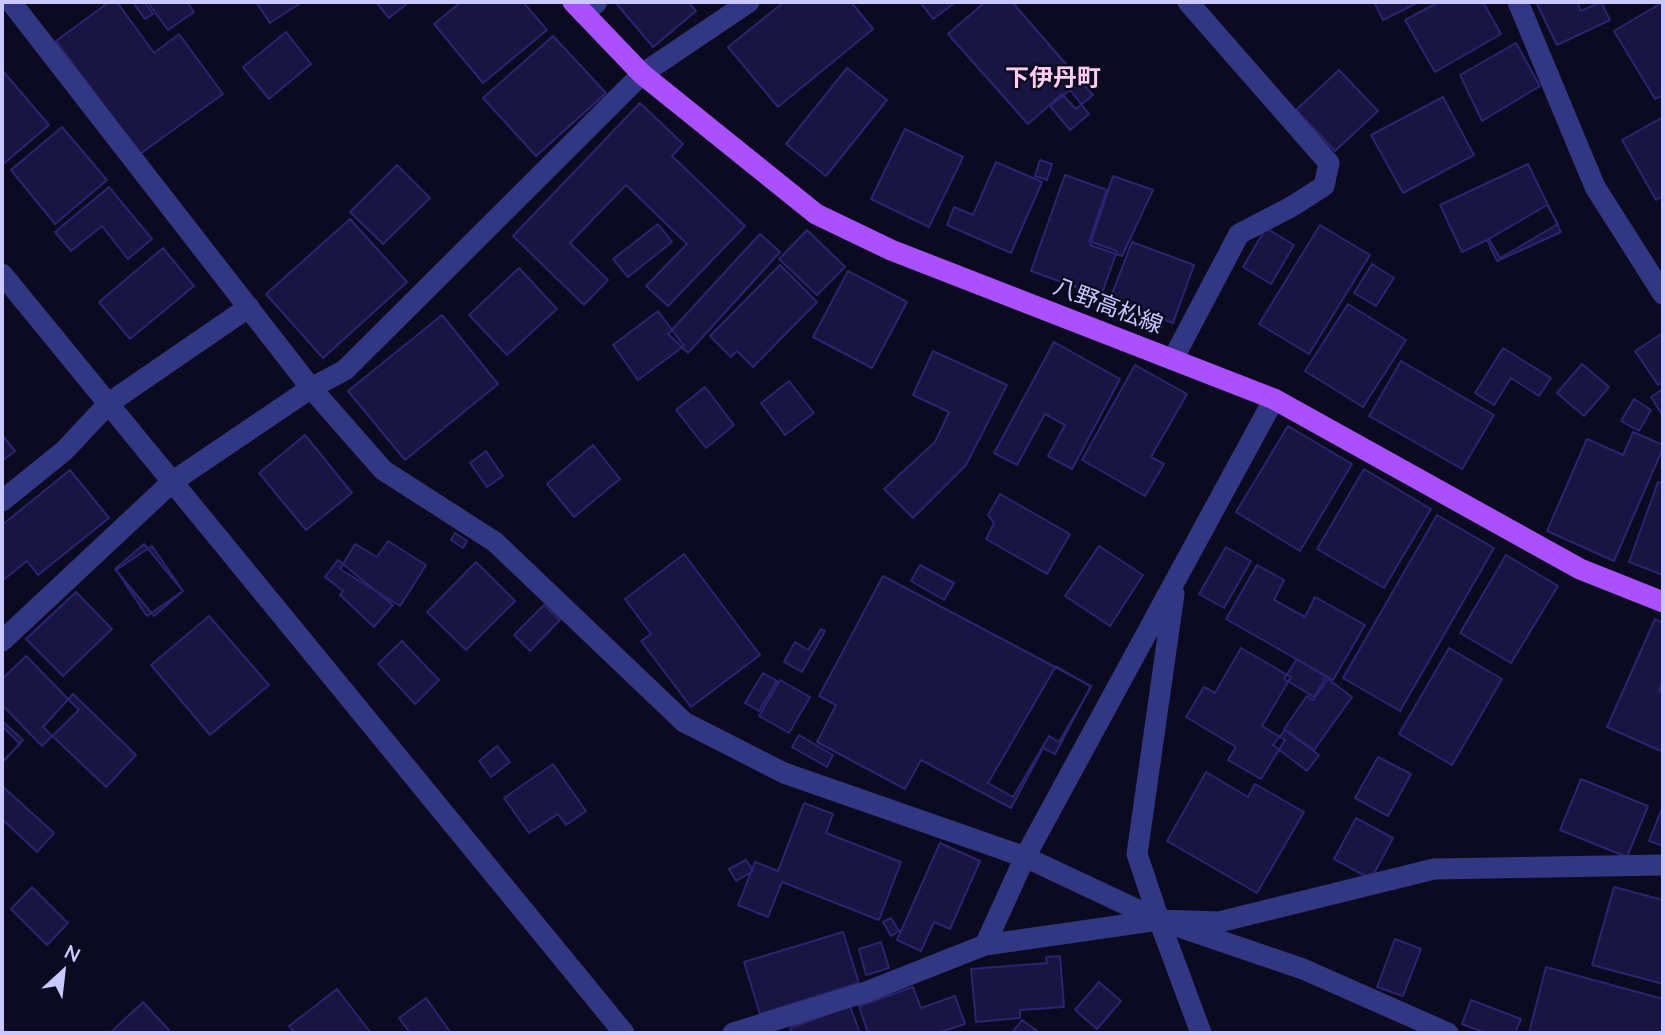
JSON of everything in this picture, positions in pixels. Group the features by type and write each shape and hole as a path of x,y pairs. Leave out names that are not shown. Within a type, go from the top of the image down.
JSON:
{"main road":[{"name":"八野高松線","path":"585,6 642,75 816,214 891,250 1274,399 1580,569 1663,602"}],"street":[{"path":"11,2 311,388 383,470 495,542 684,722 784,773 1025,857 1158,920 1303,969 1447,1033"},
{"path":"2,641 172,482 311,388 345,370 642,75 749,2"},
{"path":"1173,359 1239,234 1324,186 1329,163 1188,2"},
{"path":"1518,2 1595,187 1663,294"},
{"path":"2,274 624,1033"},
{"path":"2,502 65,450 109,404 249,307"},
{"path":"985,945 1025,857 1274,399"},
{"path":"1176,579 1137,854 1158,920 1201,1033"},
{"path":"733,1033 866,992 985,945 1158,920 1219,922 1434,869 1663,865"}],"building":[{"path":"109,2 117,2 154,53 179,34 223,94 140,154 56,41"},
{"path":"144,2 153,14 145,19 134,4"},
{"path":"187,2 194,12 168,30 149,4"},
{"path":"256,2 302,2 270,23"},
{"path":"376,2 409,2 389,18"},
{"path":"461,2 523,2 547,30 483,83 434,24"},
{"path":"615,2 688,2 696,11 653,47"},
{"path":"784,2 851,2 873,29 778,107 728,47"},
{"path":"920,2 956,2 933,19"},
{"path":"985,2 1012,2 1093,95 1076,109 1062,94 1028,124 948,34"},
{"path":"1374,2 1419,2 1383,20"},
{"path":"1439,2 1483,2 1501,34 1435,72 1405,20"},
{"path":"1536,2 1577,2 1581,11 1601,2 1610,20 1557,45"},
{"path":"1663,2 1663,95 1655,99 1614,31"},
{"path":"286,32 311,64 269,99 243,67"},
{"path":"553,36 606,93 536,156 483,98"},
{"path":"1516,43 1540,86 1482,121 1460,75"},
{"path":"847,68 887,100 826,176 786,144"},
{"path":"2,70 49,125 2,165"},
{"path":"1339,70 1378,111 1335,151 1296,110"},
{"path":"1070,90 1089,114 1070,130 1050,106"},
{"path":"1443,97 1474,155 1403,193 1371,135"},
{"path":"640,103 683,144 672,156 745,226 668,306 646,286 687,244 626,185 570,243 608,280 584,305 513,236"},
{"path":"1663,117 1663,196 1656,200 1622,140"},
{"path":"62,127 107,180 55,224 11,170"},
{"path":"905,129 963,157 929,227 871,199"},
{"path":"1040,160 1052,164 1047,180 1035,176"},
{"path":"996,162 1042,182 1011,253 947,225 954,207 973,215"},
{"path":"1528,164 1561,232 1497,261 1487,240 1462,252 1440,205"},
{"path":"397,165 430,198 383,244 350,212"},
{"path":"1065,175 1107,190 1089,241 1117,251 1101,296 1031,271"},
{"path":"1113,176 1153,190 1122,256 1090,245"},
{"path":"109,187 152,239 128,259 102,226 71,251 55,232"},
{"path":"1547,205 1558,224 1500,258 1489,239"},
{"path":"350,219 407,282 323,358 266,294"},
{"path":"658,224 672,242 628,277 613,259"},
{"path":"1320,225 1370,255 1309,354 1259,324"},
{"path":"1266,228 1294,245 1271,284 1243,267"},
{"path":"807,230 845,267 817,295 779,259"},
{"path":"760,234 780,252 688,353 668,334"},
{"path":"1132,242 1194,265 1173,323 1110,299"},
{"path":"163,248 194,286 130,339 99,302"},
{"path":"1372,264 1394,278 1376,306 1354,293"},
{"path":"780,265 817,302 753,367 737,351 731,357 710,336"},
{"path":"519,268 557,309 507,355 469,315"},
{"path":"848,271 907,302 872,368 813,337"},
{"path":"1348,304 1406,340 1363,407 1305,371"},
{"path":"658,311 684,346 638,380 613,345"},
{"path":"442,315 498,384 405,460 348,391"},
{"path":"1663,333 1663,382 1658,385 1635,351"},
{"path":"1054,342 1120,379 1072,469 1048,456 1065,425 1045,414 1017,465 994,453"},
{"path":"1503,348 1551,378 1539,396 1511,378 1494,405 1475,393"},
{"path":"933,351 1007,385 966,465 913,518 884,489 935,442 949,412 913,395"},
{"path":"1401,361 1494,415 1462,469 1369,416"},
{"path":"1582,364 1609,387 1584,416 1557,393"},
{"path":"1135,365 1187,394 1151,457 1164,464 1145,496 1082,460"},
{"path":"789,381 814,413 785,435 761,403"},
{"path":"705,387 734,425 706,448 676,410"},
{"path":"1663,389 1663,416 1651,397"},
{"path":"1634,399 1651,410 1639,431 1621,421"},
{"path":"1288,426 1352,464 1300,551 1236,512"},
{"path":"1633,432 1663,445 1663,448 1614,561 1547,531 1587,439 1623,455"},
{"path":"2,435 15,451 2,461"},
{"path":"305,435 352,493 306,530 259,473"},
{"path":"593,445 620,479 574,517 547,484"},
{"path":"486,451 503,476 487,487 470,463"},
{"path":"1364,469 1431,509 1384,588 1317,549"},
{"path":"70,470 109,518 38,575 27,561 2,581 2,525"},
{"path":"1658,482 1663,484 1663,575 1629,562"},
{"path":"1000,494 1070,534 1047,574 986,539 994,523 988,515"},
{"path":"1437,515 1494,548 1400,711 1343,678"},
{"path":"455,533 467,541 463,548 451,540"},
{"path":"388,541 426,565 400,606 340,569 355,544 377,557"},
{"path":"144,544 183,591 154,616 115,569"},
{"path":"152,546 183,591 147,616 116,570"},
{"path":"1099,546 1143,575 1110,626 1065,596"},
{"path":"1226,547 1251,561 1224,608 1199,594"},
{"path":"684,554 760,655 691,707 641,641 651,634 625,599"},
{"path":"1506,555 1558,586 1511,663 1460,633"},
{"path":"338,560 393,605 374,627 340,595 343,591 325,577"},
{"path":"476,562 515,601 466,650 427,612"},
{"path":"920,565 954,583 944,600 911,581"},
{"path":"1257,565 1284,580 1274,600 1305,617 1315,597 1365,625 1333,680 1226,619"},
{"path":"883,576 1091,686 1055,754 1043,748 1011,808 921,760 905,789 817,742 836,705 819,696"},
{"path":"76,592 112,629 63,676 26,639"},
{"path":"544,605 560,620 530,651 514,635"},
{"path":"209,616 269,685 210,735 151,665"},
{"path":"1655,619 1663,623 1663,682 1659,691 1663,693 1663,752 1607,727"},
{"path":"821,629 825,631 802,672 784,662 795,642 808,650"},
{"path":"402,641 439,680 415,704 378,664"},
{"path":"1241,648 1291,677 1262,726 1285,740 1261,779 1228,760 1236,747 1186,717 1204,687 1215,693"},
{"path":"1449,648 1502,679 1452,765 1399,734"},
{"path":"26,656 79,710 42,746 2,705 2,679"},
{"path":"1297,659 1326,677 1314,697 1284,679"},
{"path":"1056,666 1091,687 1059,742 1049,736 1013,797 988,783"},
{"path":"763,673 777,681 759,711 745,703"},
{"path":"1328,679 1352,697 1314,750 1284,729 1307,696 1313,700"},
{"path":"780,680 810,697 789,733 759,716"},
{"path":"73,694 136,755 106,787 43,727"},
{"path":"2,721 23,740 2,763"},
{"path":"2,726 20,744 2,762"},
{"path":"1285,730 1319,755 1307,771 1273,745"},
{"path":"799,735 833,755 827,767 792,747"},
{"path":"497,746 510,762 491,777 479,761"},
{"path":"1378,757 1411,774 1388,816 1355,798"},
{"path":"553,764 586,811 566,825 558,814 529,833 504,798"},
{"path":"1206,772 1248,797 1255,784 1304,812 1257,893 1167,841"},
{"path":"1581,779 1648,806 1627,857 1560,830"},
{"path":"2,786 54,833 37,852 2,819"},
{"path":"804,803 833,814 826,833 901,862 879,920 782,882 768,917 738,905 755,862 778,871"},
{"path":"1663,806 1663,846 1649,841"},
{"path":"1356,818 1393,838 1371,879 1334,859"},
{"path":"940,843 980,861 950,929 934,922 921,951 897,940"},
{"path":"746,860 753,871 736,881 729,869"},
{"path":"32,887 68,923 47,945 11,909"},
{"path":"1614,887 1663,900 1663,984 1592,965"},
{"path":"891,918 899,931 891,936 883,922"},
{"path":"843,932 859,983 760,1014 744,962"},
{"path":"1395,939 1421,949 1403,996 1377,987"},
{"path":"881,942 889,968 866,975 859,949"},
{"path":"1060,956 1064,1007 1020,1010 1020,1018 976,1022 971,969 1047,963 1046,957"},
{"path":"1546,967 1663,999 1663,1033 1529,1033"},
{"path":"1099,982 1121,1001 1097,1029 1075,1010"},
{"path":"913,987 921,1008 955,996 965,1024 937,1033 868,1033 859,1006"},
{"path":"337,989 371,1033 295,1033 289,1026"},
{"path":"426,998 451,1033 410,1033 399,1018"},
{"path":"1471,1000 1521,1019 1515,1033 1486,1033 1462,1024"},
{"path":"143,1002 169,1030 165,1033 110,1033"},
{"path":"850,1006 860,1033 792,1033 790,1028"},
{"path":"1022,1020 1040,1033 1012,1033"}],"district":[{"name":"下伊丹町","path":"1053,78"}]}
